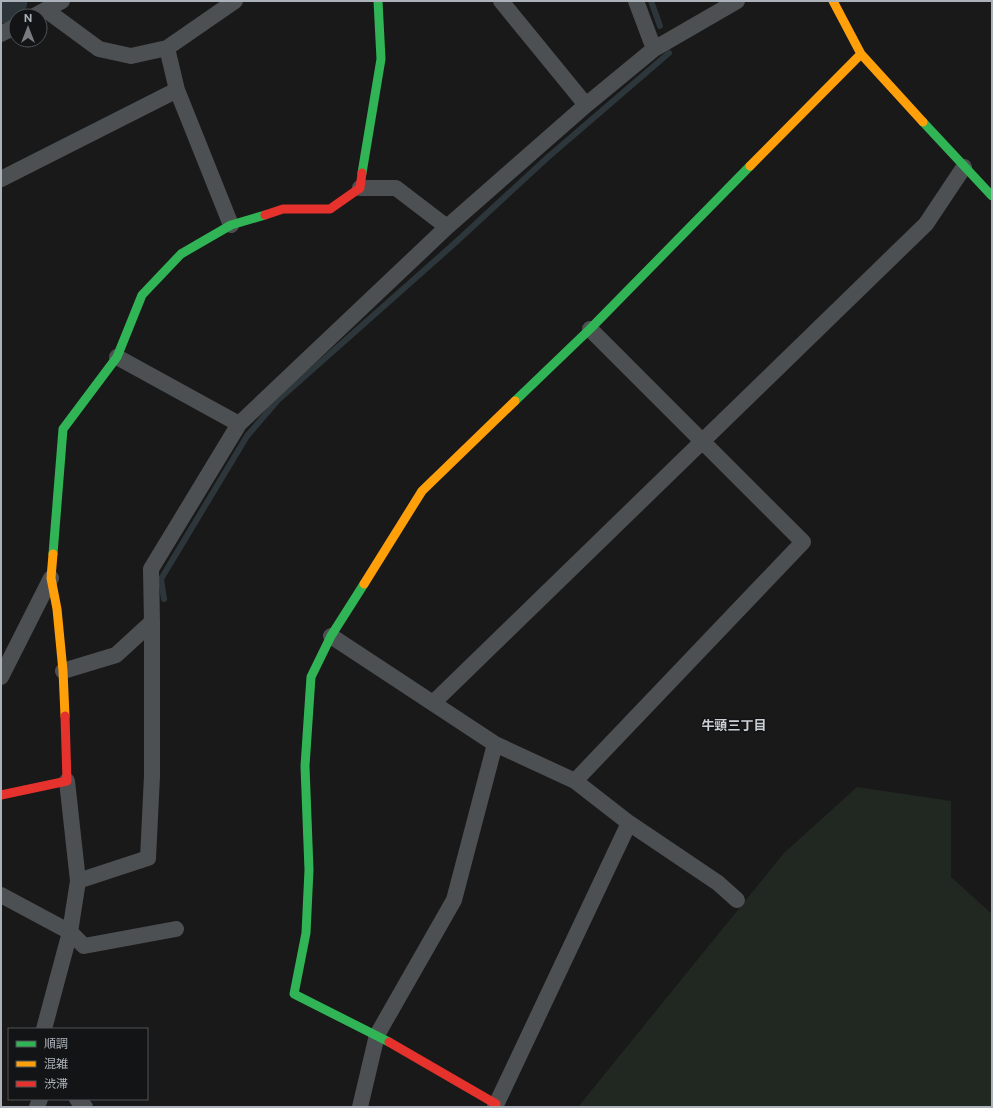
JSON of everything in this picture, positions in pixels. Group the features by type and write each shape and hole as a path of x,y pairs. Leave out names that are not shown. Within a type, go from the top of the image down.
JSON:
{"street":[{"path":"48,9 62,1"},
{"path":"48,18 99,49 130,56 167,48 235,1"},
{"path":"360,188 381,59 378,1"},
{"path":"501,1 586,105"},
{"path":"636,1 654,48"},
{"path":"78,881 148,858 152,776 151,569 239,424 447,227 586,105 654,48 737,1"},
{"path":"833,1 862,54 992,196"},
{"path":"167,48 177,90 231,225"},
{"path":"629,823 495,1106 377,1034 294,994 306,933 309,870 305,766 311,677 330,636 390,545 422,491 590,329 862,54"},
{"path":"1,179 177,90"},
{"path":"432,703 926,224 964,167"},
{"path":"44,1028 70,932 78,881 67,781 63,671 57,609 51,578 64,429 117,357 142,295 181,254 231,225 283,209 330,209 360,188 396,188 447,227"},
{"path":"575,781 803,542 701,442 590,329"},
{"path":"117,357 239,424"},
{"path":"1,677 51,578"},
{"path":"63,671 116,655 152,622"},
{"path":"330,636 495,744 575,781 629,823 718,883 736,900"},
{"path":"360,1107 377,1034 454,900 495,744"},
{"path":"1,795 67,781"},
{"path":"1,895 70,932 84,946 176,929"}],"shaded area":[{"path":"857,787 951,801 951,877 992,914 992,1107 578,1107 784,853"}],"waterway":[{"path":"1,5 9,1"},
{"path":"651,1 660,26"},
{"path":"164,599 161,579 247,436 278,400 455,243 547,158 669,53"}],"traffic: fast":[{"path":"362,173 381,59 378,1"},
{"path":"923,122 992,196"},
{"path":"515,401 590,329 750,166"},
{"path":"53,554 63,429 117,357 142,295 181,254 231,225 265,215"},
{"path":"364,584 331,636 311,677 305,766 309,870 306,933 294,994 389,1042"}],"traffic: slow":[{"path":"833,1 861,54 923,122"},
{"path":"750,166 861,54"},
{"path":"364,584 422,491 515,401"},
{"path":"53,554 51,578 57,609 63,671 65,716"}],"traffic: jam":[{"path":"265,215 283,209 330,209 360,188 362,173"},
{"path":"1,795 67,781 65,716"},
{"path":"389,1042 496,1104"}],"district":[{"name":"牛頸三丁目","path":"734,725"}]}
